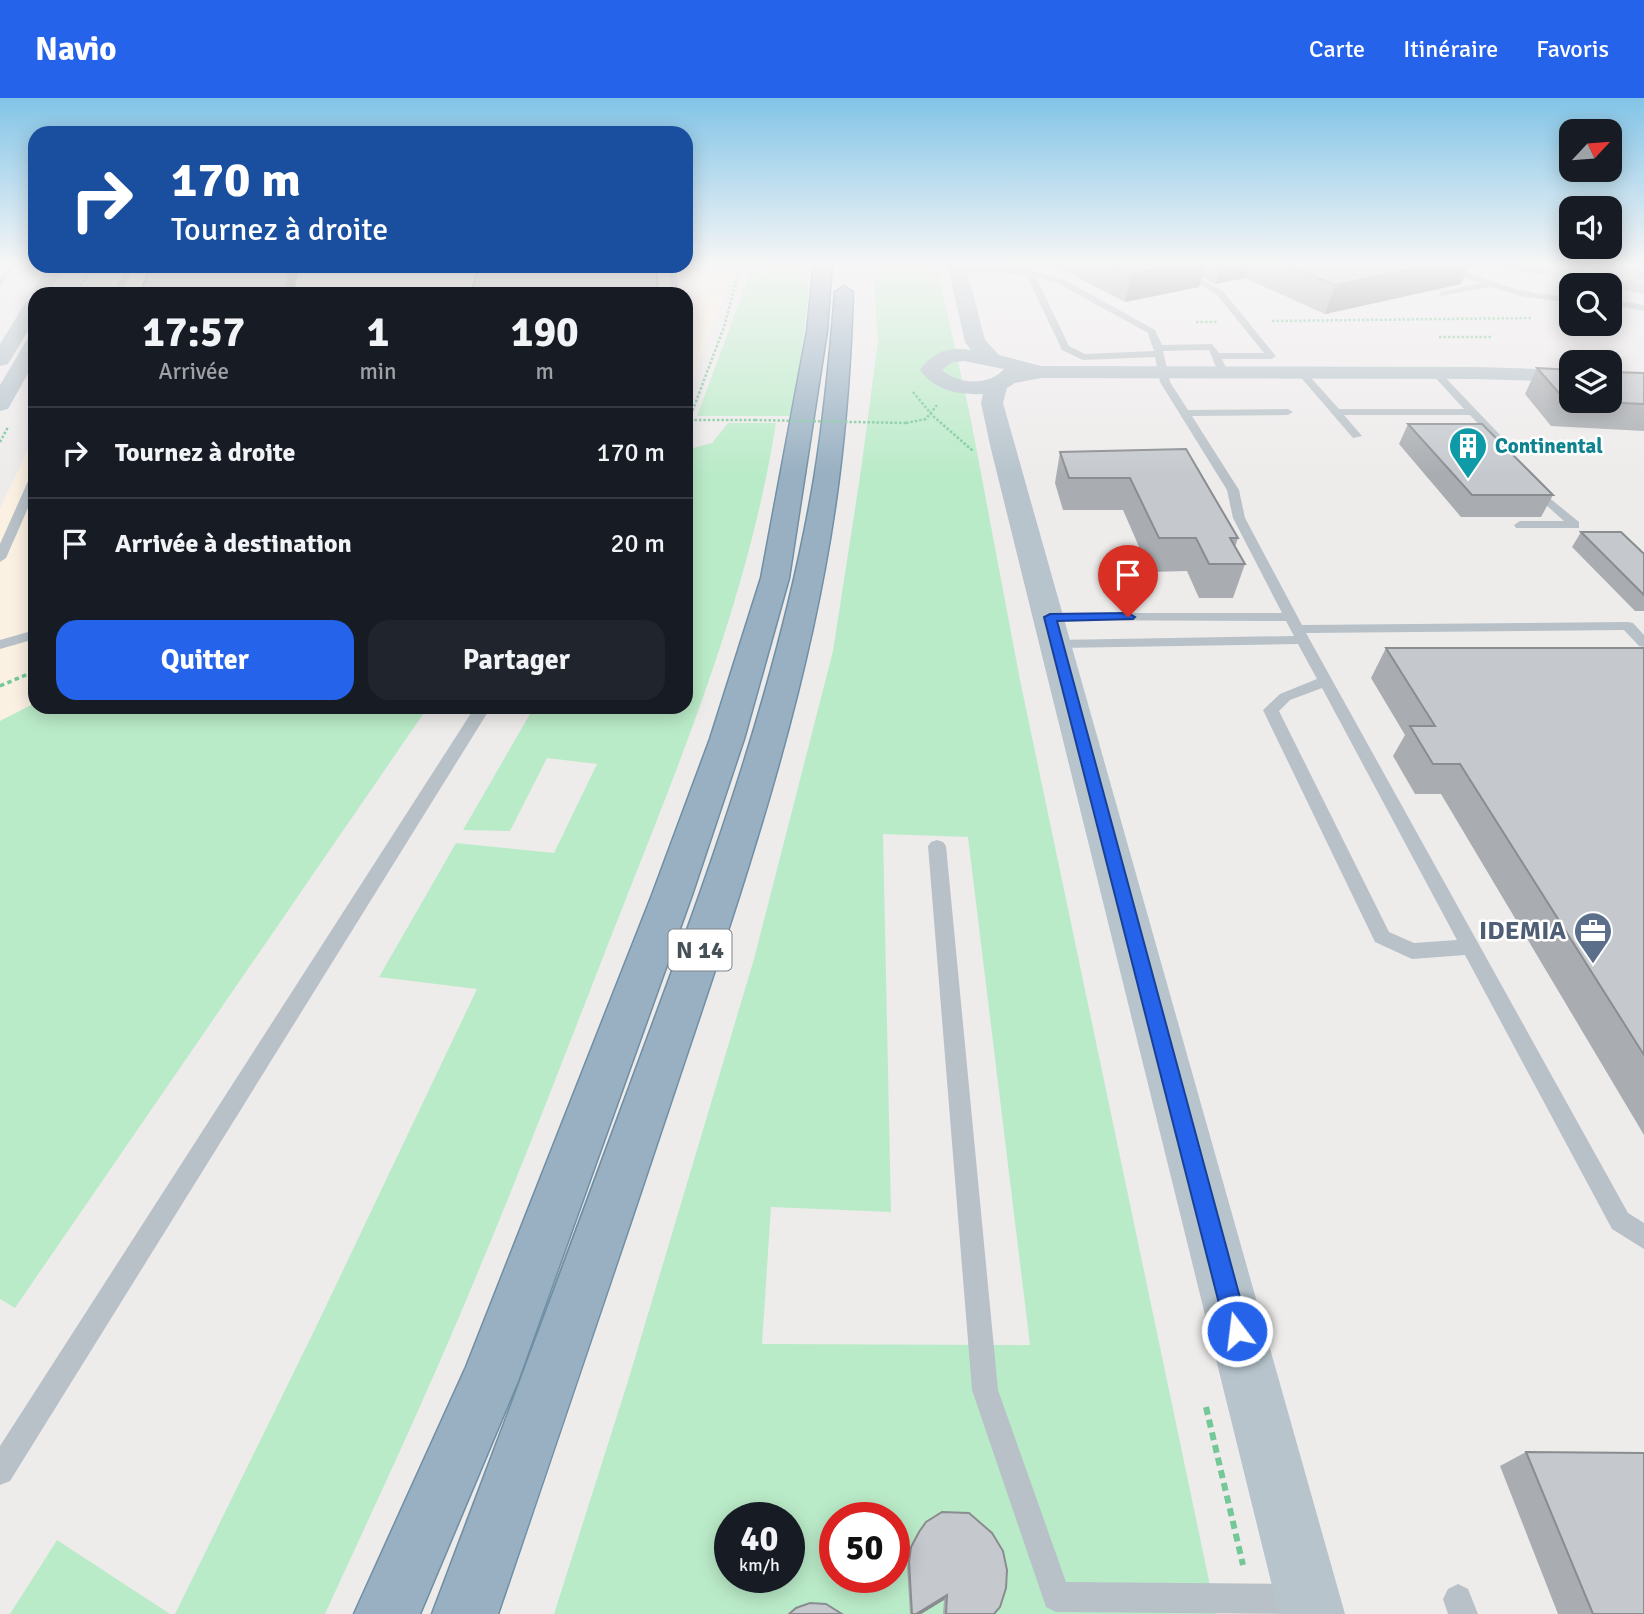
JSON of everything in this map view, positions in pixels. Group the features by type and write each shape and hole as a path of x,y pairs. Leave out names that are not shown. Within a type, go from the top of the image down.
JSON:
{"highway":[{"name":"N 14","path":"387,1614 489,1381 676,884 727,739 775,578 817,334"},
{"name":"N 14","path":"466,1614 743,821 778,701 831,458 842,334"}],"main road":[{"path":"0,361 16,334"},
{"path":"973,334 994,379 1054,630 1310,1606"},
{"path":"975,342 957,355 936,362 932,373 945,382 994,379 1161,358 1301,372 1559,376"},
{"path":"0,404 28,354"},
{"path":"957,355 994,379"}],"lane":[{"path":"1058,334 1065,348 1083,357 1161,358"},
{"path":"1154,334 1166,382 1233,490 1239,518 1326,681 1620,1221 1644,1237"},
{"path":"1219,364 1271,356 1253,334"},
{"path":"1301,372 1357,436"},
{"path":"1436,373 1498,439 1491,449 1574,525 1520,525"},
{"path":"1184,413 1288,412"},
{"path":"1336,412 1473,412"},
{"path":"0,558 28,495"},
{"path":"1054,630 1629,626 1644,643"},
{"path":"1054,630 1298,629"},
{"path":"0,645 28,636"},
{"path":"1326,681 1285,697 1271,710 1382,937 1412,951 1471,947"},
{"path":"0,1471 479,714"},
{"path":"937,846 985,1390 1056,1597 1310,1606"}],"path":[{"path":"693,407 721,334"},
{"path":"1438,337 1492,337"},
{"path":"693,422 755,420 906,423 930,416"},
{"path":"0,686 28,674"}],"shaded area":[{"path":"693,334 710,334 693,379"},
{"path":"28,450 28,707 0,721 0,508"}],"green space":[{"path":"728,334 804,334 794,416 697,416"},
{"path":"878,334 952,334 970,415 1020,680 1216,1614 554,1614 628,1381 754,959 833,651 861,470","holes":["883,834 968,837 1030,1345 762,1344 771,1207 891,1212"]},
{"path":"728,423 776,423 764,489 730,617 663,805 496,1227 421,1404 325,1614 175,1614 477,989 379,977 456,843 554,853 597,764 547,758 510,831 463,830 530,714 693,714 693,448 712,443"},
{"path":"28,707 28,714 423,714 15,1308 0,1299 0,721"},
{"path":"57,1540 170,1614 10,1614"}],"building":[{"path":"1537,368 1559,369 1559,393"},
{"path":"1622,372 1644,373 1644,404 1622,403"},
{"path":"1408,424 1482,424 1553,495 1472,495"},
{"path":"1186,449 1238,538 1230,538 1245,564 1209,564 1196,538 1159,538 1130,478 1069,478 1060,452"},
{"path":"1581,532 1621,532 1644,554 1644,595"},
{"name":"IDEMIA","path":"1386,648 1644,648 1644,1055 1460,764 1433,764 1410,726 1435,726"},
{"path":"1526,1452 1644,1453 1644,1614 1593,1614"},
{"path":"942,1512 969,1513 992,1533 1003,1551 1007,1570 1006,1588 1000,1607 994,1614 946,1614 947,1595 912,1614 911,1547 926,1522"},
{"path":"810,1603 826,1604 842,1614 789,1614"}],"place":[{"name":"Continental","path":"1468,480"},
{"name":"IDEMIA","path":"1593,965"}],"route":[{"path":"1128,617 1050,617 1237,1331"}]}
